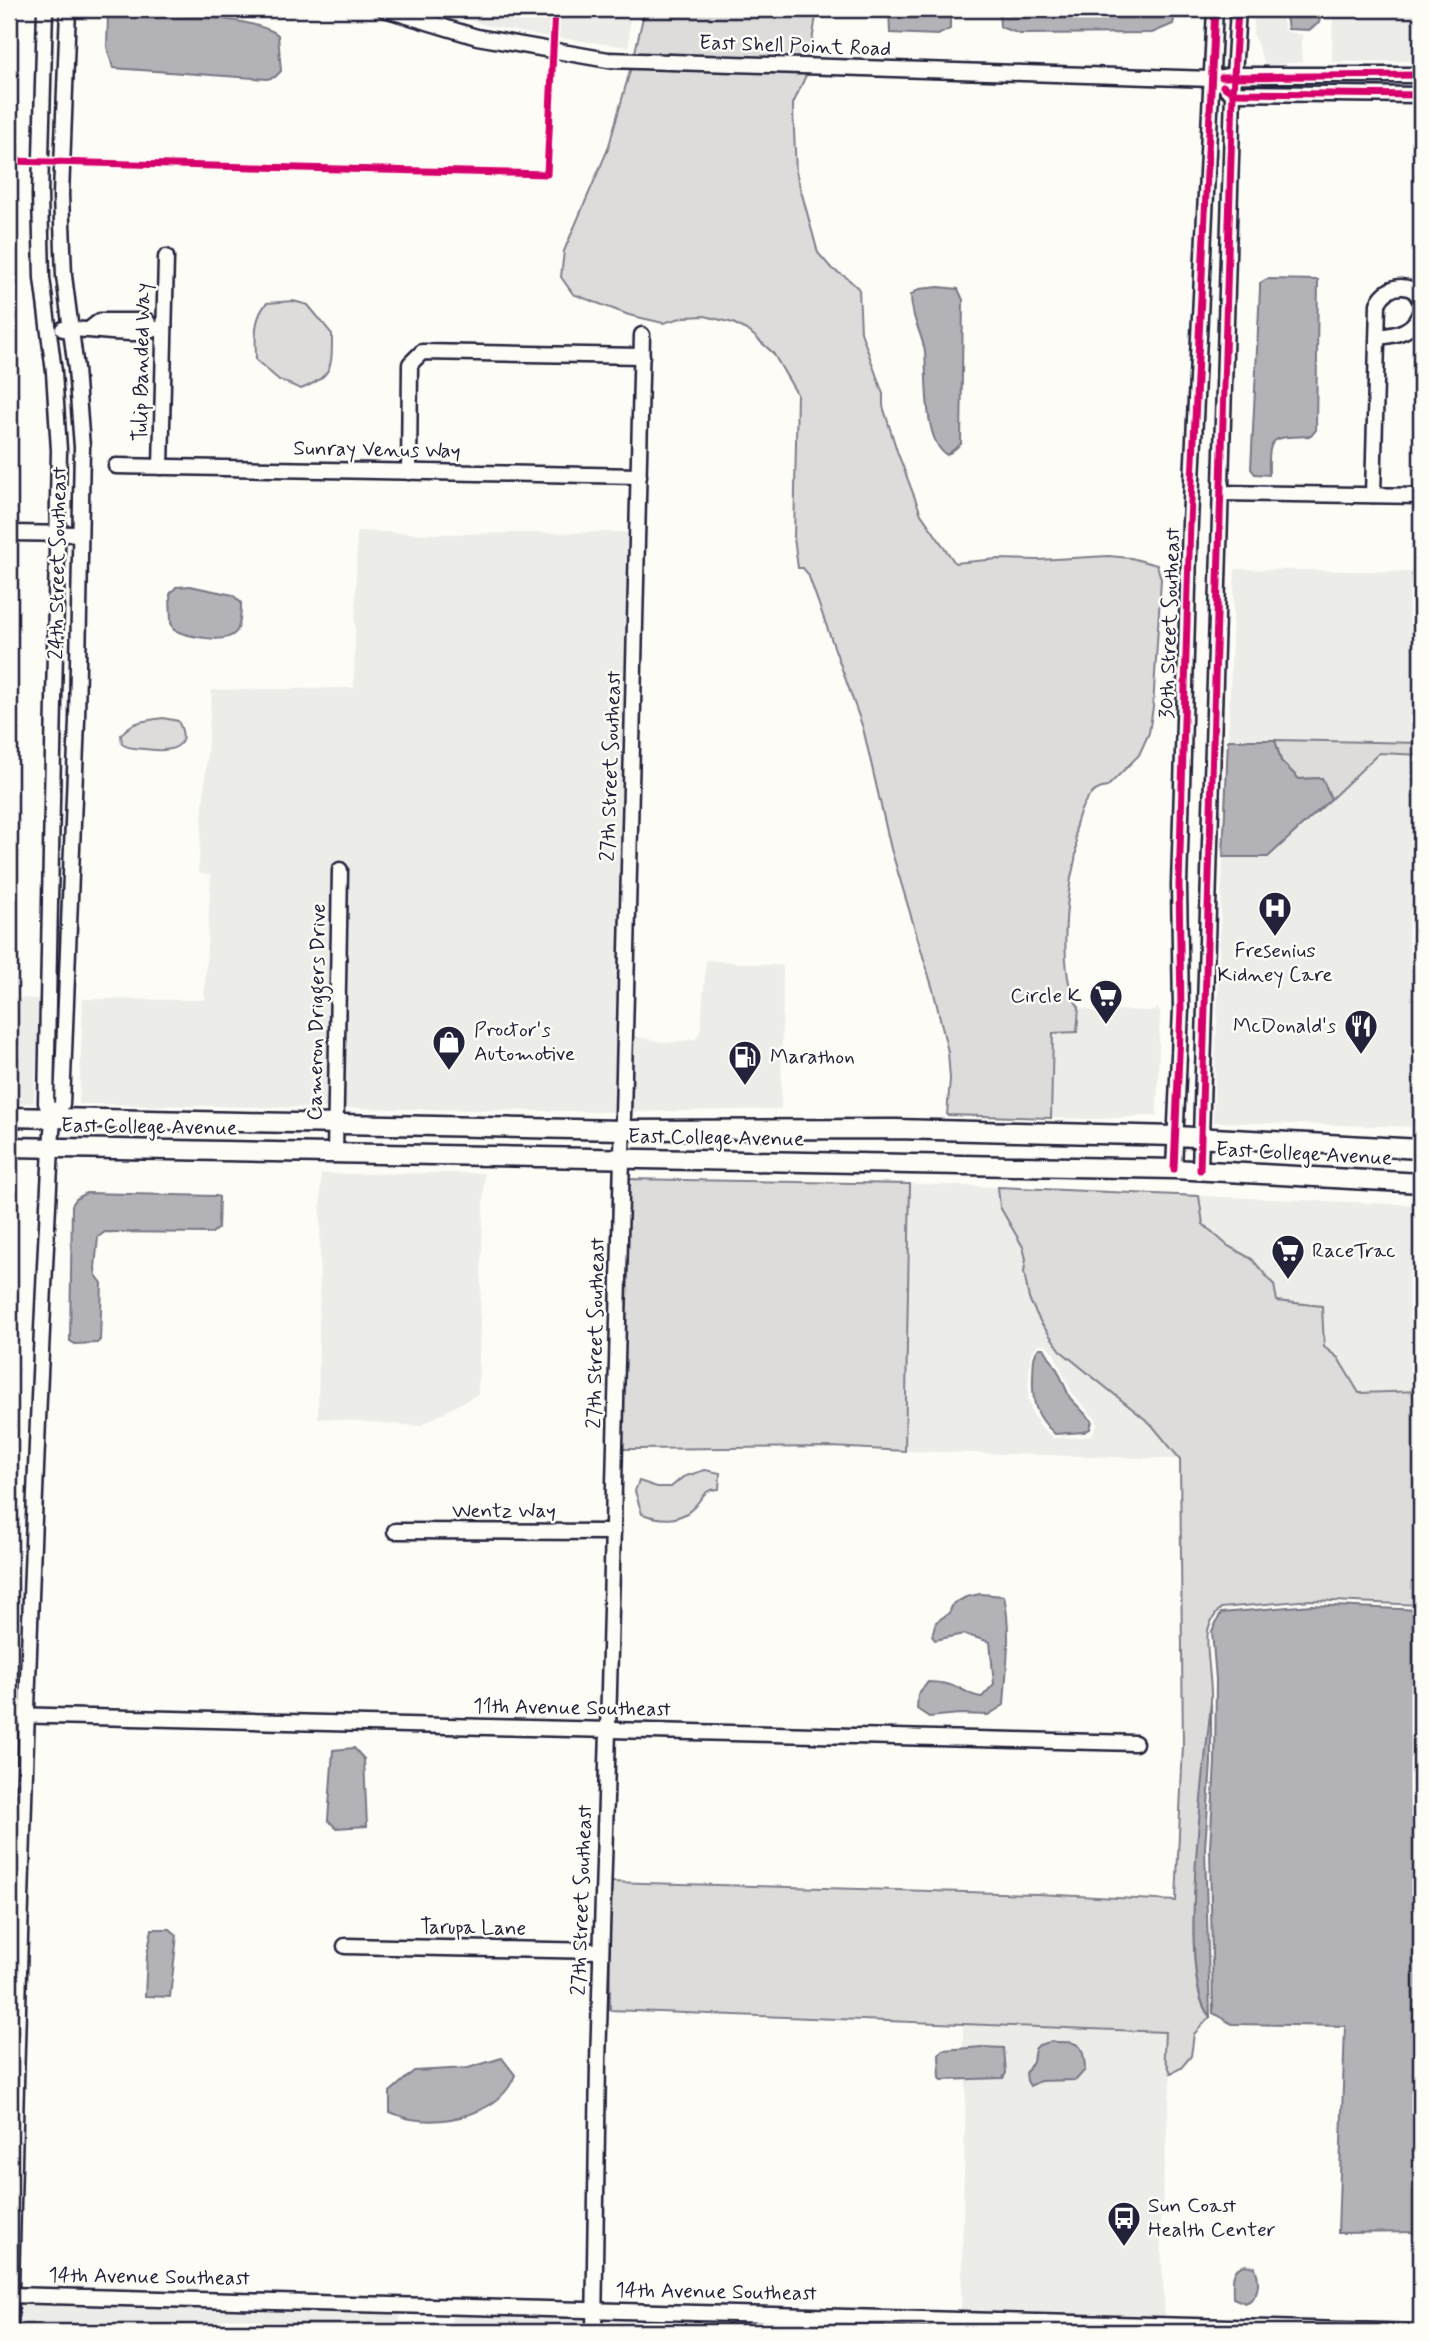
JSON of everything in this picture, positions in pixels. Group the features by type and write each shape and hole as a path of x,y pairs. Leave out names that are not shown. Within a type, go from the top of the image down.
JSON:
{"main road":[{"name":"East College Avenue","path":"9,1117 622,1130 895,1129 1175,1136 1421,1149"},
{"name":"East College Avenue","path":"9,1147 1174,1169 1421,1183"}],"street":[{"name":"24th Street Southeast","path":"10,2332 26,1715 53,1118 46,1103 60,450 43,278 40,195 45,9"},
{"name":"24th Street Southeast","path":"53,1118 62,1104 77,720 82,447 64,276 61,194 68,9"},
{"name":"East Shell Point Road","path":"384,9 477,37 608,60 1212,79 1234,75 1421,75"},
{"name":"30th Street Southeast","path":"1174,1169 1181,1009 1179,885 1190,523 1215,9"},
{"path":"1200,1170 1233,93 1238,9"},
{"path":"1212,79 1233,93 1421,95"},
{"name":"Tulip Banded Way","path":"161,467 158,328 166,257"},
{"path":"1373,495 1378,304 1389,289 1406,288 1415,292 1421,299 1419,318 1405,331 1378,337"},
{"path":"49,329 91,328 100,321 147,321 158,328"},
{"name":"27th Street Southeast","path":"594,2332 601,1951 642,335"},
{"path":"410,472 410,364 422,352 642,356"},
{"name":"Sunray Venus Way","path":"116,466 639,476"},
{"path":"1222,493 1421,496"},
{"path":"9,533 79,534"},
{"name":"Cameron Driggers Drive","path":"335,1154 340,870"},
{"name":"Wentz Way","path":"395,1531 613,1532"},
{"name":"11th Avenue Southeast","path":"9,1715 1135,1743"},
{"name":"Tarupa Lane","path":"345,1946 601,1951"},
{"name":"14th Avenue Southeast","path":"10,2295 595,2310 913,2325 1421,2332"}],"shaded area":[{"path":"430,9 630,9 629,47 535,35 489,26"},
{"path":"645,9 817,9 809,62 634,56"},
{"path":"889,9 950,9 950,29 938,35 890,33"},
{"path":"999,9 1176,9 1173,24 1152,33 1020,34 1000,27"},
{"path":"1255,9 1278,9 1277,17 1283,21 1285,31 1302,35 1302,62 1265,65 1253,33"},
{"path":"1285,9 1322,9 1319,23 1309,30 1288,29"},
{"path":"1333,9 1421,9 1421,61 1332,62"},
{"path":"117,10 226,20 266,29 278,35 281,71 275,77 267,79 113,68 107,47 108,16"},
{"path":"631,67 807,73 793,104 796,172 818,253 832,269 859,289 861,332 883,394 883,406 897,451 921,514 955,563 1108,556 1131,558 1157,565 1161,579 1149,733 1139,755 1107,787 1095,791 1087,799 1076,825 1076,853 1068,897 1065,948 1069,982 1079,1007 1077,1032 1053,1033 1051,1118 947,1115 950,1079 948,1052 934,993 891,849 863,728 808,574 803,568 798,568 794,538 797,394 773,353 750,332 733,323 705,316 685,317 663,323 629,315 573,294 561,277 564,251 608,149"},
{"path":"1267,279 1318,280 1316,430 1311,436 1275,440 1270,451 1269,475 1255,474 1251,469 1260,283"},
{"path":"919,289 958,289 963,300 961,444 947,455 939,448 930,423 925,352 911,295"},
{"path":"293,301 308,305 332,334 331,362 325,375 301,389 279,380 256,360 256,330 262,309 267,303"},
{"path":"357,531 428,534 635,532 617,1112 342,1108 345,864 335,865 332,1108 79,1104 83,999 204,1000 211,875 198,873 212,690 354,688"},
{"path":"1235,569 1421,572 1421,743 1228,740"},
{"path":"190,586 233,595 241,603 240,622 236,632 231,636 215,639 174,630 171,623 170,594 176,587"},
{"path":"163,718 178,721 183,738 180,744 169,749 152,750 130,748 122,744 121,735 125,730 140,722"},
{"path":"1228,740 1275,740 1281,761 1299,779 1322,778 1331,799 1268,857 1223,857"},
{"path":"1275,740 1421,743 1421,755 1379,753 1331,799 1322,778 1299,779 1281,761"},
{"path":"1379,753 1421,755 1421,1127 1213,1122 1223,857 1268,857"},
{"path":"706,960 783,966 781,1109 627,1112 629,1035 667,1043 696,1039 701,1028"},
{"path":"9,998 40,999 34,1103 9,1103"},
{"path":"1079,1007 1107,1015 1112,1010 1156,1011 1157,1008 1160,1011 1157,1115 1099,1119 1051,1118 1053,1032 1077,1032"},
{"path":"484,1173 478,1394 419,1426 318,1418 321,1174"},
{"path":"626,1179 910,1184 905,1451 832,1447 622,1449"},
{"path":"910,1184 998,1187 998,1198 1013,1233 1023,1247 1026,1259 1024,1272 1062,1352 1151,1424 1180,1459 905,1451","holes":["1038,1344 1046,1344 1054,1354 1073,1395 1096,1419 1097,1426 1092,1434 1084,1437 1054,1438 1042,1428 1033,1414 1028,1398 1030,1356"]},
{"path":"998,1187 1199,1196 1203,1224 1228,1246 1252,1259 1274,1285 1277,1301 1322,1306 1324,1347 1338,1358 1359,1393 1421,1391 1421,1605 1311,1600 1221,1608 1211,1622 1207,1638 1211,1700 1194,1915 1194,1959 1199,1994 1210,2017 1194,2034 1191,2056 1181,2068 1171,2073 1164,2055 1165,2032 610,2010 609,1882 1037,1894 1176,1901 1183,1745 1180,1459 1151,1424 1062,1352 1041,1323 1029,1299 1023,1247 1000,1207"},
{"path":"86,1193 216,1196 219,1197 218,1228 212,1233 105,1232 98,1237 95,1268 102,1283 100,1340 97,1343 75,1344 70,1341 72,1205"},
{"path":"1199,1196 1421,1205 1421,1391 1359,1393 1338,1358 1277,1301 1274,1285 1252,1260 1228,1246 1203,1224"},
{"path":"1039,1348 1044,1348 1070,1398 1092,1421 1090,1429 1084,1432 1055,1434 1039,1414 1033,1392 1034,1361"},
{"path":"705,1470 720,1473 719,1489 706,1492 688,1512 669,1519 642,1514 635,1491 639,1481 657,1487 671,1487 683,1477"},
{"path":"980,1594 1004,1596 1008,1637 1004,1705 988,1715 929,1717 917,1709 918,1694 928,1682 951,1685 982,1697 994,1684 990,1642 964,1634 935,1640 932,1636 936,1622 949,1613 953,1604"},
{"path":"1311,1605 1421,1610 1421,2232 1338,2233 1345,2026 1232,2024 1213,2013 1210,1847 1216,1680 1212,1631 1221,1613"},
{"path":"1211,1703 1211,1763 1205,1848 1210,2016 1200,1994 1195,1960 1194,1916 1199,1817"},
{"path":"354,1748 364,1759 367,1826 336,1828 328,1820 333,1750"},
{"path":"152,1929 170,1929 177,1935 170,1997 145,1996 147,1955"},
{"path":"963,2024 1166,2032 1164,2055 1171,2073 1160,2228 1165,2319 961,2314 966,2080 998,2078 1006,2073 1006,2051 982,2047 963,2048","holes":["1050,2042 1077,2044 1085,2070 1076,2080 1040,2081 1030,2086 1026,2073 1033,2061 1035,2049"]},
{"path":"1050,2042 1073,2043 1081,2048 1085,2070 1076,2080 1040,2081 1030,2086 1026,2073 1033,2061 1035,2049"},
{"path":"1004,2048 1006,2073 1003,2078 940,2078 939,2054 943,2050"},
{"path":"502,2058 515,2075 498,2099 472,2114 426,2120 411,2119 390,2112 390,2092 414,2071 468,2068"},
{"path":"1245,2265 1255,2267 1258,2283 1254,2297 1245,2303 1233,2298 1233,2277 1237,2269"},
{"path":"16,2301 400,2310 399,2332 15,2332"},
{"path":"452,2312 590,2315 589,2332 451,2332"}],"cycle path":[{"path":"9,161 547,174 555,9"},
{"path":"1174,1169 1181,1009 1179,885 1190,522 1215,9"},
{"path":"1200,1170 1233,93 1238,9"},
{"path":"1222,77 1421,75"},
{"path":"1223,86 1233,93 1421,95"}],"place":[{"name":"Fresenius Kidney Care","path":"1275,938"},
{"name":"Circle K","path":"1106,1026"},
{"name":"McDonald's","path":"1361,1056"},
{"name":"Proctor's Automotive","path":"449,1072"},
{"name":"Marathon","path":"745,1087"},
{"name":"RaceTrac","path":"1288,1281"},
{"name":"Sun Coast Health Center","path":"1124,2248"}]}
